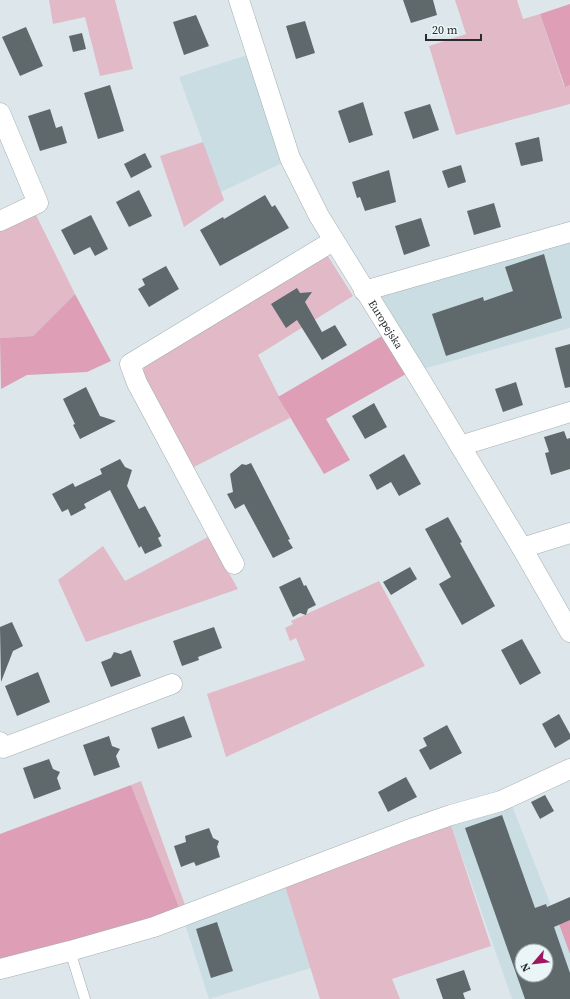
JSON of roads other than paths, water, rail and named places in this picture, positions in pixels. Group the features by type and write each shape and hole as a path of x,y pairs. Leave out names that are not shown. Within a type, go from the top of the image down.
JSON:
{"street":[{"name":"Europejska","path":"239,0 290,158 299,179 333,241 460,446 569,629"},
{"path":"0,113 38,203 0,221"},
{"path":"364,291 570,232"},
{"path":"234,564 137,383 130,364 333,241"},
{"path":"460,446 570,412"},
{"path":"522,548 570,533"},
{"path":"1,747 172,684"},
{"path":"0,969 154,927 408,830 451,815 501,802 570,769"}],"lane":[{"path":"70,951 85,999"}]}
